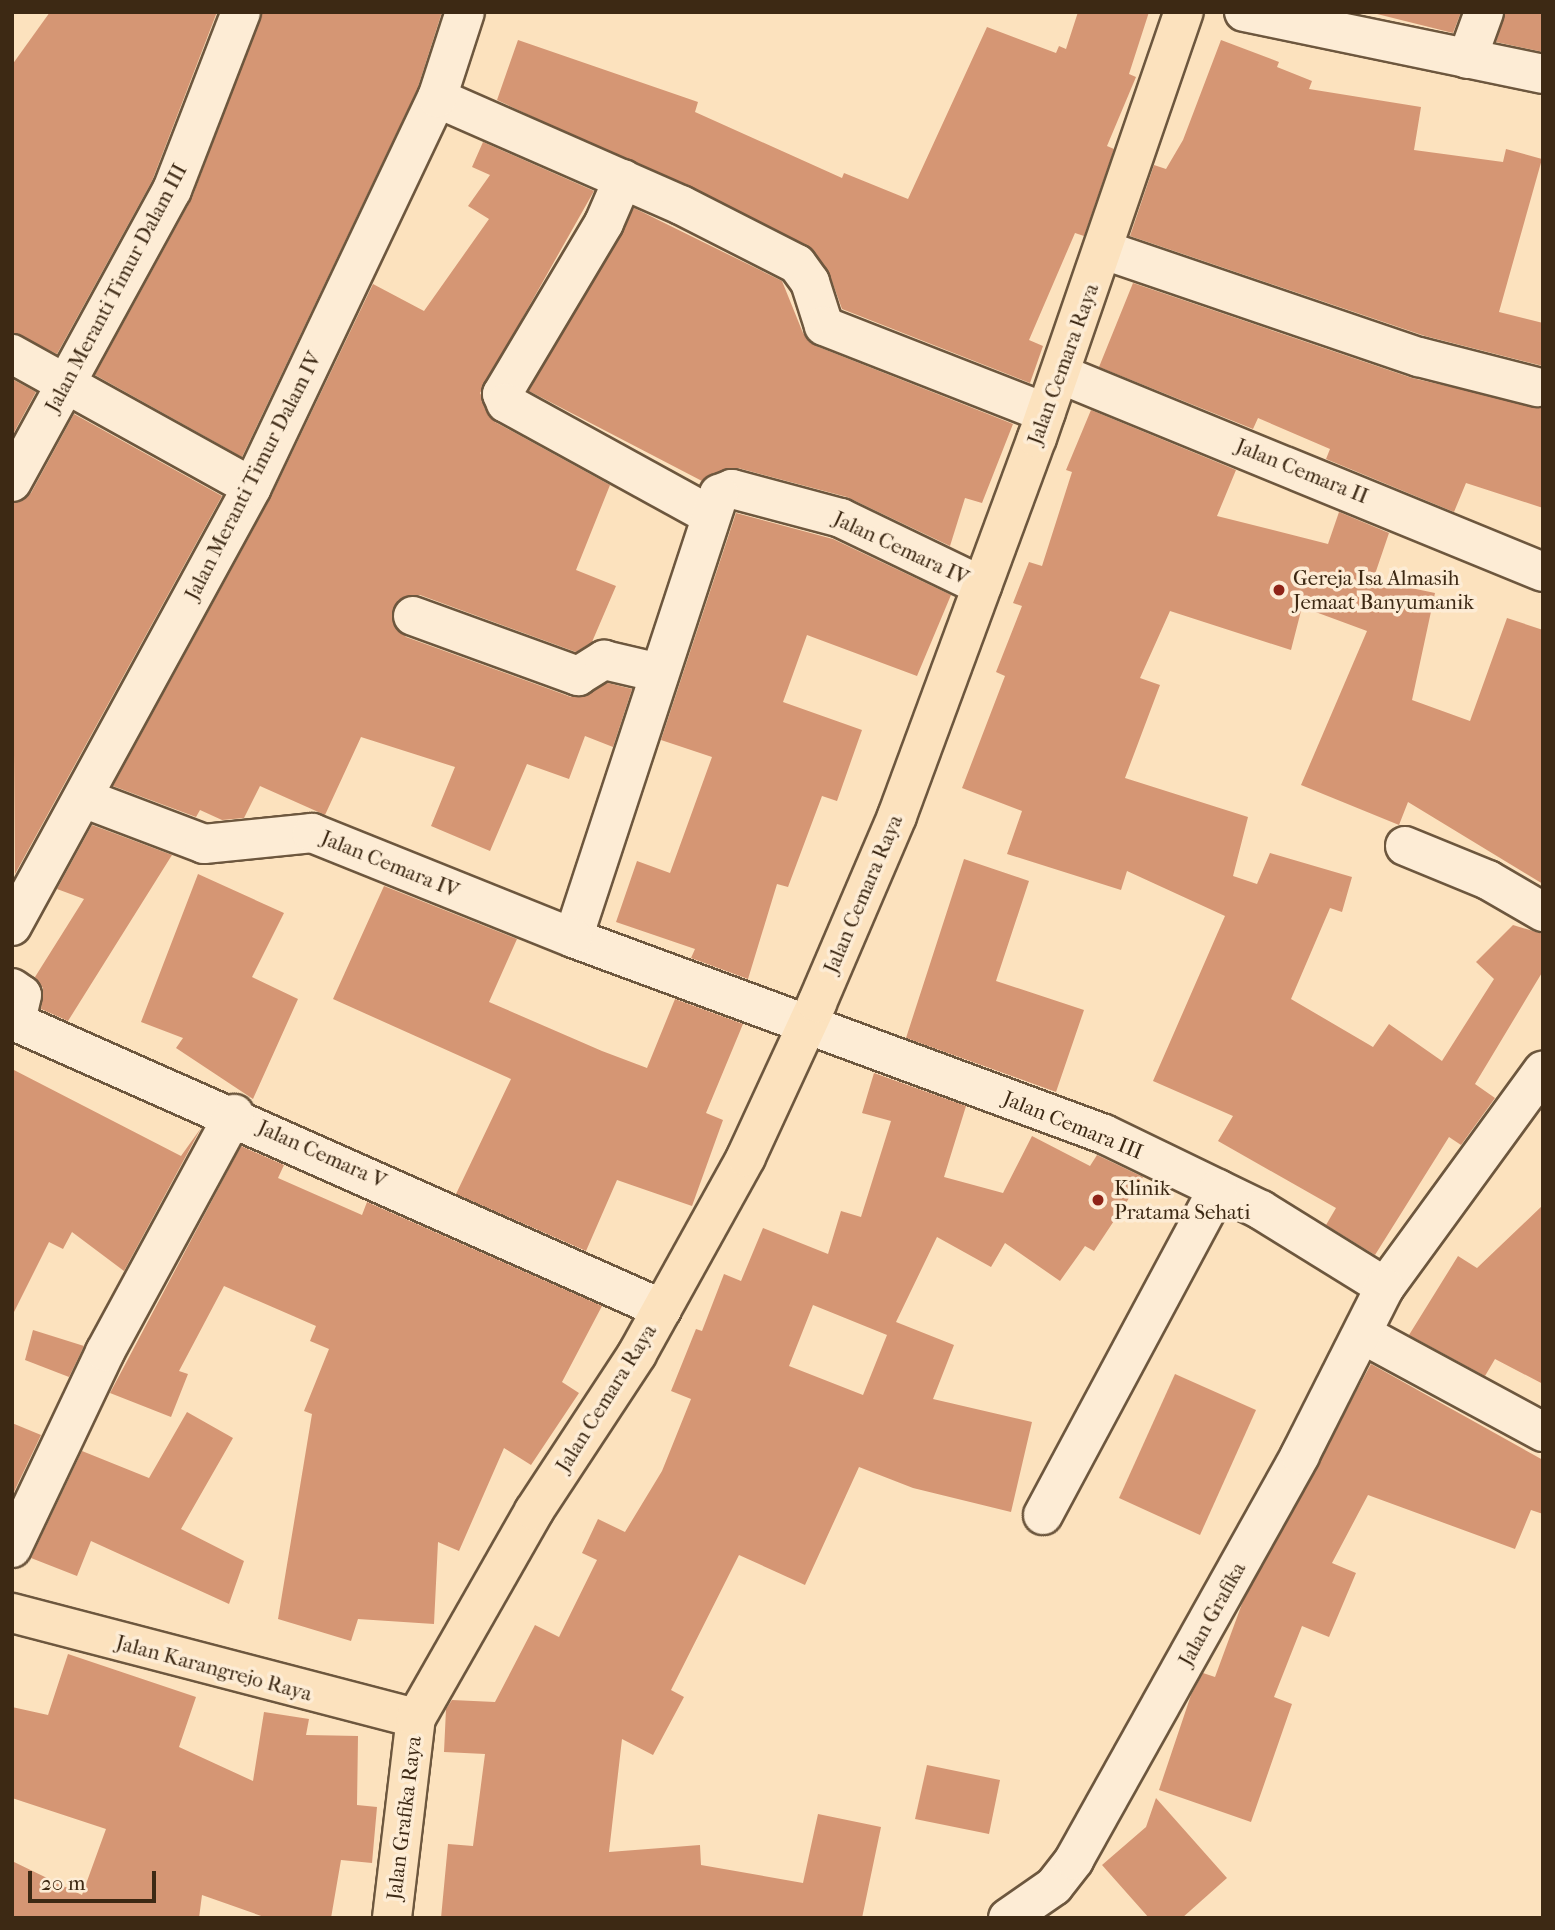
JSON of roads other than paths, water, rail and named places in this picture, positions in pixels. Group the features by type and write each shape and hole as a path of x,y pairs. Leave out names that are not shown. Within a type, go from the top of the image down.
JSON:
{"main road":[{"name":"Jalan Cemara Raya","path":"416,1718 662,1308 746,1157 897,816 1060,374 1184,12"},
{"name":"Jalan Karangrejo Raya","path":"12,1613 416,1718"},
{"name":"Jalan Grafika Raya","path":"392,1918 416,1718"}],"street":[{"name":"Jalan Meranti Timur Dalam III","path":"12,482 172,190 241,12"},
{"name":"Jalan Meranti Timur Dalam IV","path":"12,926 252,487 437,98 465,12"},
{"path":"1244,12 1543,74"},
{"path":"1467,59 1484,12"},
{"path":"437,98 623,179 797,264 810,282 824,327 1046,413"},
{"path":"623,179 604,223 502,394 506,403 710,515"},
{"path":"1104,250 1419,357 1537,387"},
{"path":"12,354 252,487"},
{"name":"Jalan Cemara II","path":"1060,374 1543,572"},
{"name":"Jalan Cemara IV","path":"573,938 710,515 726,489 841,518 982,586"},
{"path":"413,616 579,676 604,660 660,673"},
{"name":"Jalan Cemara IV","path":"83,797 204,844 312,833 804,1028"},
{"path":"1405,846 1488,880 1543,912"},
{"name":"Jalan Cemara V","path":"12,988 22,995 16,1022 234,1114 662,1308"},
{"name":"Jalan Cemara III","path":"804,1028 1104,1134 1217,1189 1385,1287"},
{"path":"1385,1287 1543,1070"},
{"path":"12,1548 104,1352 234,1114"},
{"path":"1043,1515 1217,1189"},
{"name":"Jalan Grafika","path":"1008,1918 1054,1886 1074,1860 1362,1334 1385,1287"},
{"path":"1362,1334 1543,1432"}],"place":[{"name":"Gereja Isa Almasih Jemaat Banyumanik","path":"1279,590"},
{"name":"Klinik Pratama Sehati","path":"1098,1200"}]}
